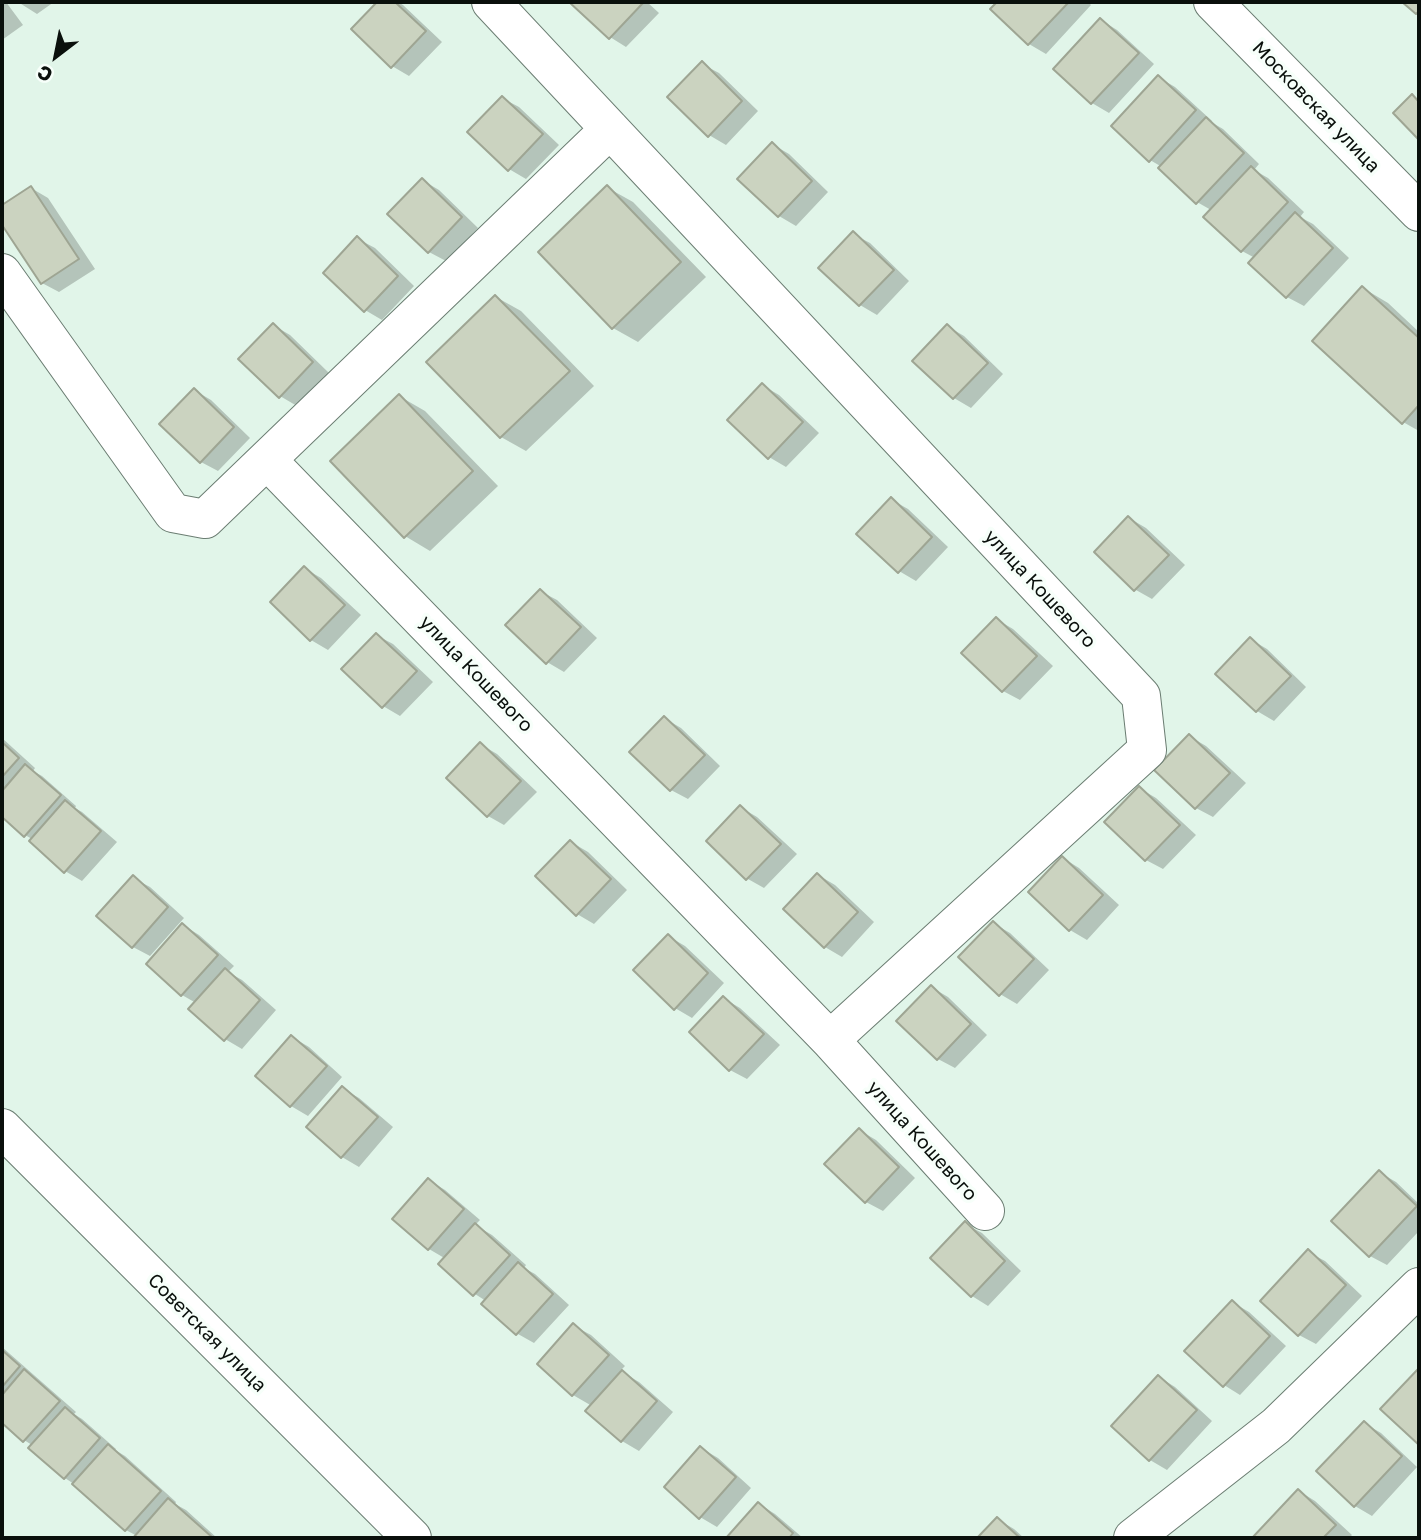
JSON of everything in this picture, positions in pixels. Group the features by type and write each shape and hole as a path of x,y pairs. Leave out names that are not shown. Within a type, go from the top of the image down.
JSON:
{"street":[{"name":"улица Кошевого","path":"491,2 1140,696 1147,750 830,1040"},
{"name":"Московская улица","path":"1213,2 1419,212"},
{"path":"2,273 173,513 205,519 610,129"},
{"name":"улица Кошевого","path":"267,460 830,1040 985,1212"},
{"name":"Советская улица","path":"2,1128 412,1538"},
{"path":"1133,1538 1276,1426 1419,1287"}],"building":[{"path":"377,2 395,2 426,31 391,68 351,29"},
{"path":"569,2 642,2 643,3 609,39"},
{"path":"997,2 1069,2 1028,45 990,9"},
{"path":"1402,2 1419,2 1419,11 1416,14"},
{"path":"1100,18 1139,53 1091,104 1053,69"},
{"path":"702,61 742,101 708,137 667,97"},
{"path":"1158,75 1196,110 1149,162 1111,126"},
{"path":"1412,94 1419,102 1419,140 1393,113"},
{"path":"502,96 543,134 508,171 467,132"},
{"path":"1206,117 1244,153 1196,204 1158,168"},
{"path":"772,142 812,181 778,217 737,179"},
{"path":"1251,166 1288,202 1241,252 1203,217"},
{"path":"422,178 462,217 428,253 387,214"},
{"path":"607,185 681,262 612,329 538,252"},
{"path":"31,186 79,259 41,284 2,225 2,205"},
{"path":"1295,212 1333,248 1286,298 1248,263"},
{"path":"853,231 894,270 859,306 818,268"},
{"path":"357,236 398,276 364,312 323,273"},
{"path":"1362,286 1419,338 1419,405 1402,424 1312,341"},
{"path":"495,295 570,371 500,438 426,362"},
{"path":"273,323 313,362 279,398 238,359"},
{"path":"947,324 988,363 953,399 912,361"},
{"path":"762,383 803,422 768,459 727,420"},
{"path":"194,388 234,427 200,463 159,424"},
{"path":"399,394 473,471 404,538 330,461"},
{"path":"891,497 932,537 898,573 856,534"},
{"path":"1128,516 1169,555 1134,591 1094,552"},
{"path":"304,566 345,605 310,641 270,602"},
{"path":"540,589 581,627 546,664 505,625"},
{"path":"996,617 1037,656 1002,692 961,653"},
{"path":"376,633 417,671 382,708 341,669"},
{"path":"1250,637 1291,676 1256,712 1215,674"},
{"path":"664,716 705,755 670,791 629,752"},
{"path":"1189,734 1230,773 1195,809 1154,770"},
{"path":"2,742 19,758 2,777"},
{"path":"480,742 521,781 487,817 446,778"},
{"path":"25,764 61,795 24,837 2,817 2,791"},
{"path":"1139,786 1180,825 1145,861 1104,822"},
{"path":"65,800 101,831 64,873 29,841"},
{"path":"740,805 781,844 746,880 706,841"},
{"path":"570,840 611,879 576,916 535,876"},
{"path":"1062,856 1103,895 1069,931 1028,892"},
{"path":"817,873 858,912 824,948 783,909"},
{"path":"133,875 168,907 132,948 96,916"},
{"path":"993,921 1034,959 999,996 958,957"},
{"path":"182,923 218,955 181,996 146,964"},
{"path":"668,934 708,973 674,1010 633,970"},
{"path":"225,968 260,1000 224,1041 188,1009"},
{"path":"931,985 971,1024 937,1060 896,1021"},
{"path":"723,996 764,1034 729,1071 689,1032"},
{"path":"291,1035 327,1066 290,1107 255,1076"},
{"path":"342,1086 378,1117 341,1158 306,1127"},
{"path":"859,1128 899,1167 865,1203 824,1164"},
{"path":"1379,1170 1417,1206 1369,1257 1331,1221"},
{"path":"428,1178 464,1209 428,1250 392,1219"},
{"path":"965,1221 1005,1261 971,1297 930,1258"},
{"path":"475,1223 510,1255 473,1296 438,1264"},
{"path":"1308,1249 1346,1285 1298,1336 1260,1301"},
{"path":"518,1262 553,1294 516,1335 481,1304"},
{"path":"1232,1300 1270,1336 1223,1387 1184,1351"},
{"path":"573,1323 609,1355 572,1396 537,1364"},
{"path":"2,1350 20,1366 2,1387"},
{"path":"1419,1368 1419,1445 1380,1409"},
{"path":"24,1369 60,1401 23,1442 2,1423 2,1395"},
{"path":"622,1370 657,1401 621,1442 585,1411"},
{"path":"1158,1375 1197,1410 1149,1461 1111,1426"},
{"path":"65,1407 100,1438 64,1479 28,1448"},
{"path":"1364,1421 1402,1456 1354,1507 1316,1471"},
{"path":"108,1444 161,1491 125,1531 72,1484"},
{"path":"700,1446 736,1477 699,1519 664,1487"},
{"path":"1298,1489 1336,1525 1323,1538 1252,1538"},
{"path":"168,1498 213,1538 133,1538"},
{"path":"758,1502 793,1533 789,1538 726,1538"},
{"path":"997,1517 1020,1538 977,1538"}]}
